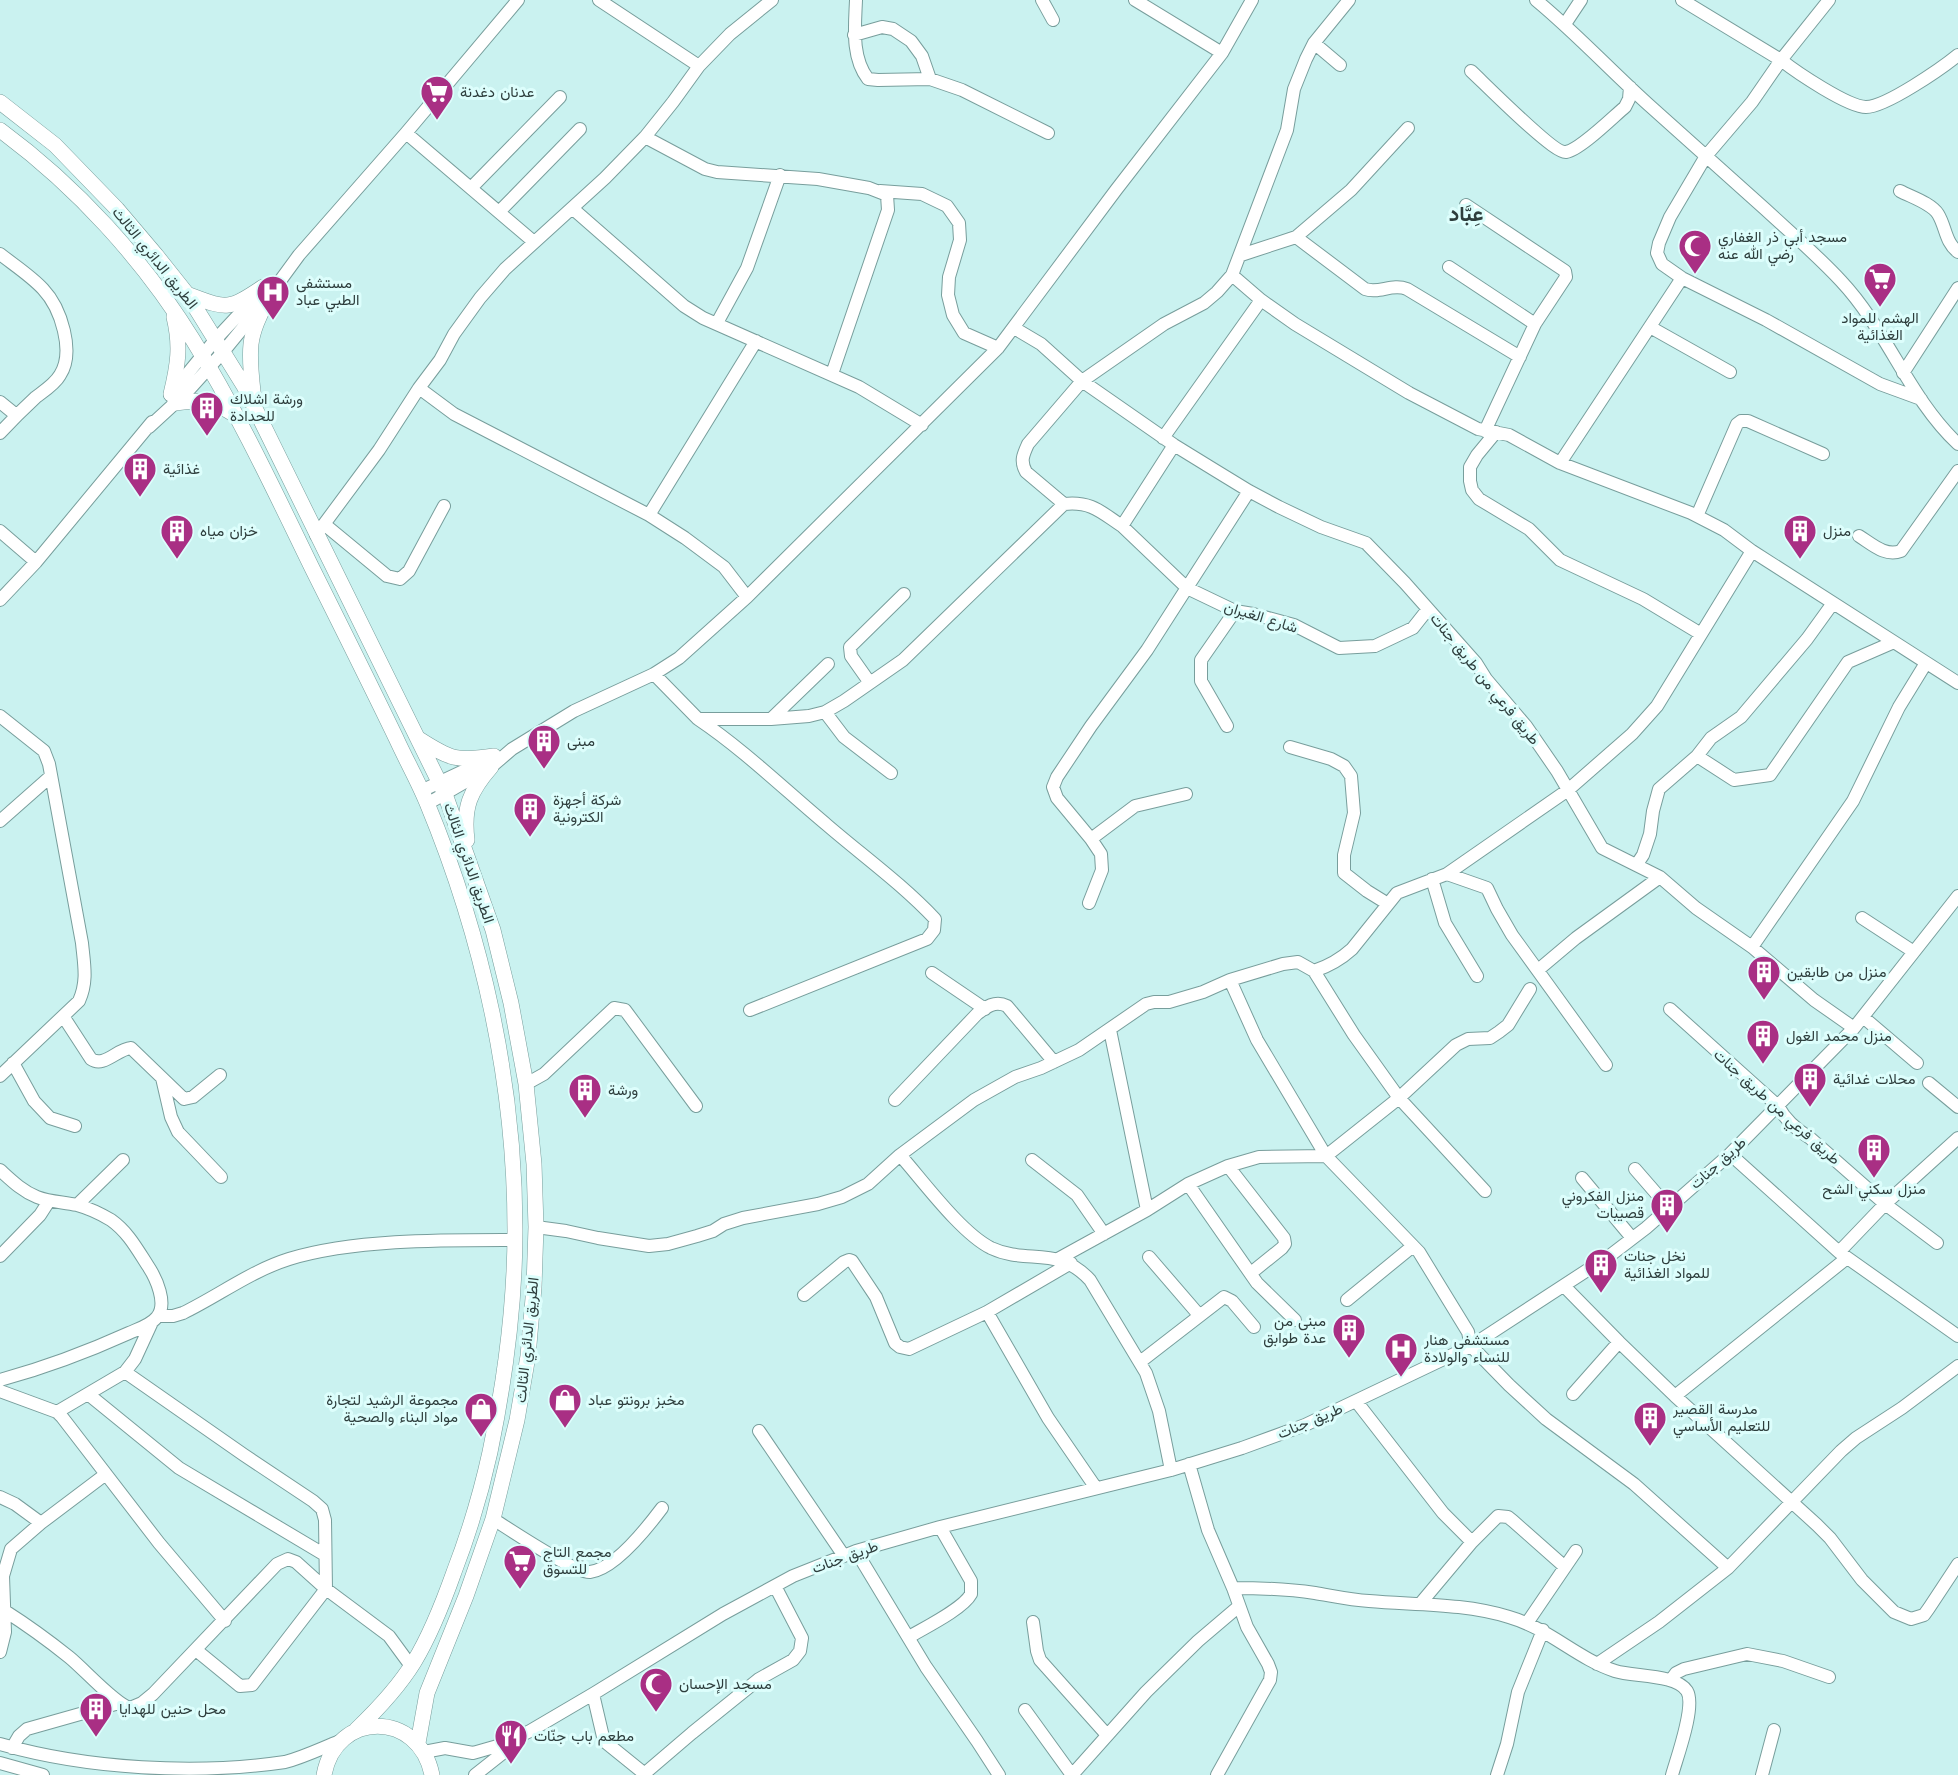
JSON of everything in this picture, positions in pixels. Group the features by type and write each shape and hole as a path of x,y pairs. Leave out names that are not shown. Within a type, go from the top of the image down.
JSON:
{"main road":[{"name":"الطريق الدائري الثالث","path":"0,102 55,145 117,209 188,294 220,345 320,529 442,788 493,930 506,982 526,1084 534,1164 536,1227 528,1356 517,1420 493,1519 466,1596 427,1693 421,1748"},
{"name":"الطريق الدائري الثالث","path":"0,130 56,174 139,263 172,308 206,361 236,416 424,797 474,939 495,1027 513,1150 515,1240 503,1381 487,1464 476,1508 442,1605 425,1643 391,1694 356,1730 340,1741"},
{"path":"188,294 217,305 227,306 266,292"},
{"path":"256,409 252,381 251,342 266,292"},
{"path":"172,308 178,332 179,350 173,399 209,402 236,416"},
{"path":"418,738 451,758 493,761"},
{"path":"469,861 465,829 470,794 493,761"},
{"path":"356,1730 369,1726 382,1726 408,1735 421,1748 430,1763 432,1775"},
{"path":"324,1775 332,1751 340,1741"}],"street":[{"path":"0,600 36,562 173,399 406,133 518,0"},
{"path":"599,0 699,66"},
{"path":"444,507 410,571 400,579 387,576 320,529 379,450 418,388 440,360 454,334 480,298 505,269 605,178 645,137 699,66 730,34 772,0"},
{"path":"856,0 855,35 860,68 868,79 930,79 962,90 1048,133"},
{"path":"1042,0 1053,20"},
{"path":"1135,0 1222,53"},
{"path":"424,797 493,761 574,711 654,674 679,658 747,597 998,348 1222,53 1252,0"},
{"path":"698,719 771,719 809,716 825,712 844,701 903,660 1064,504 1026,472 1022,465 1022,456 1028,444 1082,381 1164,324 1204,303 1232,275 1287,129 1294,88 1314,43 1349,0"},
{"path":"1536,0 1565,24 1842,282 1862,305 1921,399 1958,444"},
{"path":"1565,24 1581,0"},
{"path":"1682,0 1853,105 1866,107 1878,104 1933,74 1958,55"},
{"path":"1829,0 1744,111 1706,156 1670,217 1657,253 1662,264 1682,278 1766,320 1880,384 1921,399"},
{"path":"855,35 882,27 893,29 911,41 922,56 930,79"},
{"path":"1314,43 1340,65"},
{"path":"1471,71 1545,140 1558,151 1566,152 1579,146 1625,107 1629,99 1630,87"},
{"path":"471,188 560,97"},
{"path":"1241,255 1296,237 1351,190 1408,128"},
{"path":"499,212 580,129"},
{"path":"406,133 534,242"},
{"path":"645,137 705,169 717,172 818,179 879,191 922,194 947,206 959,224 960,240 951,269 948,294 953,315 964,333 998,348"},
{"path":"717,323 751,259 780,175"},
{"path":"832,374 888,210 887,195 879,191"},
{"path":"1900,191 1933,208 1948,240 1958,252"},
{"path":"1466,205 1565,271 1566,277 1535,324 1491,431 1470,467 1472,490 1479,499 1529,529 1560,560 1643,599 1701,634"},
{"path":"573,208 684,306 859,387 922,425"},
{"path":"1296,237 1365,289 1373,291 1400,286 1407,289 1520,357"},
{"path":"0,254 48,295 63,326 65,336 65,364 60,377 16,415 0,433"},
{"path":"1449,267 1535,324"},
{"path":"1232,275 1261,300 1305,330 1409,393 1491,431 1519,439 1560,463 1697,516 1724,530 1752,551 1958,683"},
{"path":"1560,463 1682,278"},
{"path":"1904,372 1958,288"},
{"path":"1163,438 1261,300"},
{"path":"1650,327 1730,372"},
{"name":"طريق فرعي من طريق جنات","path":"1014,328 1041,344 1082,381 1163,438 1249,492 1321,526 1366,543 1476,663 1486,679 1526,726 1568,790 1602,848 1660,877 1696,908 1752,947 1814,1000 1854,1028"},
{"path":"649,515 756,341"},
{"path":"418,388 454,414 649,515 724,567 747,597"},
{"path":"0,402 16,415"},
{"path":"1697,516 1737,424 1741,421 1748,420 1823,454"},
{"path":"1122,526 1174,445"},
{"path":"1859,536 1885,553 1894,554 1900,551 1958,471"},
{"path":"1089,903 1102,870 1101,854 1057,798 1053,787 1057,777 1091,726 1147,650 1249,492"},
{"name":"شارع الغيران","path":"1064,504 1078,502 1092,506 1122,526 1187,588 1234,612 1253,614 1294,625 1339,648 1375,646 1413,628 1428,609"},
{"path":"0,531 36,562"},
{"path":"1314,971 1344,956 1397,893 1447,874 1568,790 1632,734 1657,706 1752,551"},
{"path":"870,683 851,656 850,647 904,594"},
{"path":"1637,864 1643,855 1650,834 1659,789 1697,756 1711,738 1741,717 1807,639 1833,603"},
{"path":"1227,726 1201,681 1201,660 1234,612"},
{"path":"1697,756 1734,780 1770,775 1848,662 1894,642"},
{"path":"1752,947 1853,801 1899,707 1926,663"},
{"path":"771,719 828,664"},
{"path":"654,674 698,719 729,740 827,826 918,900 935,919 934,930 927,939 750,1010"},
{"path":"825,712 844,738 891,773"},
{"path":"0,716 44,751 49,764 85,970 84,988 79,1001 0,1076"},
{"path":"1290,747 1331,759 1344,766 1352,776 1354,813 1344,855 1344,873 1366,891 1388,904"},
{"path":"0,821 51,776"},
{"path":"1091,839 1135,806 1186,794"},
{"path":"1447,874 1487,888 1512,935 1606,1065"},
{"path":"1538,970 1576,938 1660,877"},
{"path":"1432,879 1445,923 1477,976"},
{"name":"طريق جنات","path":"530,1731 723,1614 793,1576 856,1551 940,1527 1171,1470 1242,1448 1305,1425 1472,1346 1632,1238 1730,1154 1854,1028 1958,896"},
{"path":"1862,918 1914,952"},
{"path":"536,1227 649,1246 668,1244 705,1233 743,1218 818,1204 842,1197 868,1184 900,1155 974,1100 998,1086 1079,1050 1146,1004 1169,1002 1203,992 1230,980 1283,964 1298,962 1314,971 1354,1035 1399,1098 1485,1191"},
{"path":"932,973 985,1009"},
{"path":"1230,980 1257,1040 1326,1156 1413,1246 1463,1323 1472,1346 1546,1419 1634,1484 1728,1568"},
{"path":"1058,1259 1147,1210 1188,1184 1228,1166 1259,1157 1326,1156 1399,1098 1461,1041 1490,1038 1508,1025 1530,989"},
{"path":"895,1100 977,1014 998,1004 1007,1006 1054,1062"},
{"path":"526,1084 544,1074 614,1008 619,1008 625,1010 696,1106"},
{"name":"طريق فرعي من طريق جنات","path":"1670,1009 1778,1106 1782,1114 1798,1130 1886,1204 1937,1243"},
{"path":"63,1016 91,1059 100,1062 123,1049 130,1048 184,1099 193,1097 220,1075"},
{"path":"1863,1017 1917,1063"},
{"path":"1110,1030 1147,1210"},
{"path":"13,1063 34,1101 50,1118 75,1126"},
{"path":"162,1077 171,1117 177,1132 221,1177"},
{"path":"1929,1083 1958,1107"},
{"path":"1675,1396 1843,1255 1886,1204 1958,1138"},
{"path":"1730,1154 1843,1255 1958,1336"},
{"path":"900,1155 953,1216 992,1248 1008,1253 1058,1259 1071,1263 1085,1274 1096,1287 1140,1362 1159,1411 1171,1470"},
{"path":"77,1205 123,1160"},
{"path":"1032,1160 1077,1195 1104,1234"},
{"path":"1228,1166 1284,1238 1285,1244 1282,1248 1251,1274"},
{"path":"1635,1169 1668,1207"},
{"path":"0,1170 24,1190 49,1201 77,1205 111,1220 128,1234 152,1272 160,1291 161,1306 156,1319 135,1359 125,1372 57,1412"},
{"path":"1582,1178 1632,1238"},
{"path":"1188,1184 1257,1283 1295,1320"},
{"path":"0,1256 40,1215 49,1201"},
{"path":"0,1380 66,1359 156,1319 183,1313 263,1270 287,1260 376,1244 515,1240"},
{"path":"1347,1300 1413,1246"},
{"path":"1149,1257 1199,1315"},
{"path":"804,1295 844,1262 852,1261 876,1297 891,1337 897,1345 909,1349 987,1312 1071,1263"},
{"path":"1564,1286 1675,1396 1793,1501 1830,1538 1868,1586 1894,1611 1911,1619 1924,1615 1958,1564"},
{"path":"1140,1362 1222,1297 1227,1297 1254,1328"},
{"path":"987,1312 1048,1418 1096,1488"},
{"path":"1573,1394 1619,1342"},
{"path":"1597,1664 1659,1622 1728,1568 1856,1438 1902,1408 1958,1366"},
{"path":"125,1372 313,1500 322,1509 325,1520 326,1589 252,1685 240,1686 196,1650"},
{"path":"0,1391 57,1412 62,1417 159,1543 225,1621"},
{"path":"88,1394 179,1468 325,1555"},
{"path":"1356,1401 1443,1513 1472,1542"},
{"path":"759,1431 844,1556"},
{"path":"1189,1464 1202,1514 1233,1588 1238,1607 1254,1642 1265,1656 1271,1672 1270,1680 1217,1775"},
{"path":"0,1652 5,1632 1,1575 11,1549 40,1523 106,1474"},
{"path":"0,1497 15,1504 40,1523"},
{"path":"493,1519 587,1573 603,1569 626,1550 662,1509"},
{"path":"1420,1604 1472,1542 1498,1516 1513,1521 1565,1566"},
{"path":"909,1637 946,1616 964,1603 971,1594 971,1581 940,1527"},
{"path":"856,1551 926,1667 999,1775"},
{"path":"1527,1623 1576,1551"},
{"path":"5,1611 68,1656 118,1703 130,1708 142,1703 225,1621 277,1564 288,1559 296,1562 326,1589 389,1636 411,1666"},
{"path":"593,1694 604,1741 645,1775 692,1733 759,1679 793,1660 800,1650 802,1638 775,1586"},
{"path":"1233,1588 1295,1591 1369,1601 1474,1610 1506,1616 1543,1630 1597,1664 1629,1675 1671,1680 1683,1686 1691,1702 1672,1775"},
{"path":"1025,1710 1072,1775 1146,1692 1184,1654 1238,1607"},
{"path":"1033,1622 1038,1657 1107,1735"},
{"path":"1497,1775 1507,1744 1518,1692 1543,1630"},
{"path":"1671,1680 1676,1673 1684,1669 1746,1654 1767,1656 1829,1677"},
{"path":"6,1746 27,1728 118,1703"},
{"path":"1762,1775 1774,1730"},
{"path":"421,1748 445,1748 473,1752 501,1745 530,1731"},
{"path":"475,1775 530,1731"},
{"path":"6,1746 102,1768 198,1773 272,1766 340,1741"},
{"path":"0,1763 43,1775"}],"place":[{"name":"عدنان دغدنة","path":"437,121"},
{"name":"مسجد أبي ذر الغفاري رضي الله عنه","path":"1695,275"},
{"name":"الهشم للمواد الغذائية","path":"1880,308"},
{"name":"مستشفى الطبي عباد","path":"273,321"},
{"name":"ورشة اشلاك للحدادة","path":"207,437"},
{"name":"غذائية","path":"140,498"},
{"name":"خزان مياه","path":"177,560"},
{"name":"منزل","path":"1800,560"},
{"name":"مبنى","path":"544,770"},
{"name":"شركة أجهزة الكترونية","path":"530,838"},
{"name":"منزل من طابقين","path":"1764,1001"},
{"name":"منزل محمد الغول","path":"1763,1065"},
{"name":"محلات غدائية","path":"1810,1108"},
{"name":"ورشة","path":"585,1119"},
{"name":"منزل سكني الشح","path":"1874,1179"},
{"name":"منزل الفكروني قصيبات","path":"1667,1234"},
{"name":"نخل جنات للمواد الغذائية","path":"1601,1294"},
{"name":"مبنى من عدة طوابق","path":"1349,1359"},
{"name":"مستشفى هنار للنساء والولادة","path":"1401,1378"},
{"name":"مخبز برونتو عباد","path":"565,1429"},
{"name":"مجموعة الرشيد لتجارة مواد البناء والصحية","path":"481,1438"},
{"name":"مدرسة القصير للتعليم الأساسي","path":"1650,1447"},
{"name":"مجمع التاج للتسوق","path":"520,1590"},
{"name":"مسجد الإحسان","path":"656,1713"},
{"name":"محل حنين للهدايا","path":"96,1738"},
{"name":"مطعم باب جنّات","path":"511,1765"}],"district":[{"name":"عِبَّاد","path":"1466,214"}]}
